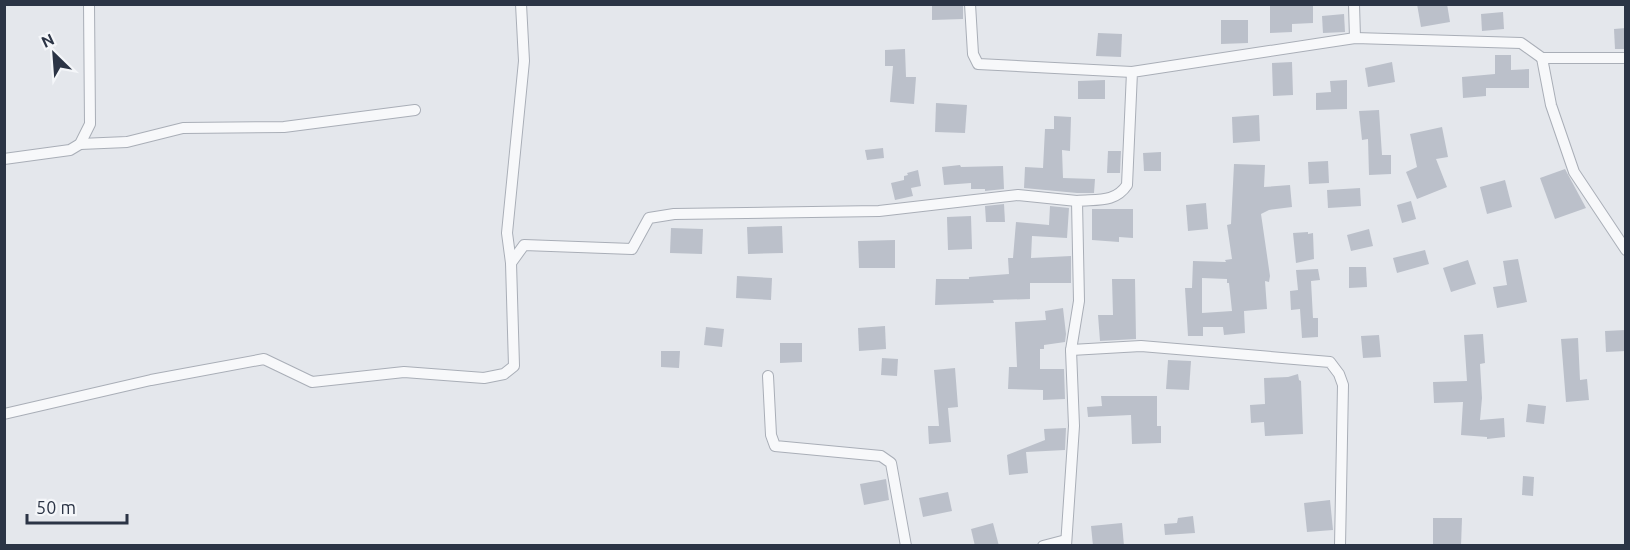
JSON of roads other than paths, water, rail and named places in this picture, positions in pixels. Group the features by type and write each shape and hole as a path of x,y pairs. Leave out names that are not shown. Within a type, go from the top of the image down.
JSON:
{"street":[{"path":"80,144 90,124 89,4"},
{"path":"4,414 151,380 264,359 312,382 404,372 484,378 504,374 514,366 511,262 507,233 524,61 520,4"},
{"path":"970,4 974,54 978,64 1132,72 1355,38 1521,43 1542,58 1626,58"},
{"path":"1354,4 1355,38"},
{"path":"1542,58 1551,105 1574,172 1626,250"},
{"path":"511,262 524,245 632,249 649,218 674,214 879,211 1018,195 1077,201 1112,198 1120,195 1127,185 1132,72"},
{"path":"4,159 70,150 80,144 127,142 183,128 284,127 415,110"},
{"path":"1043,546 1066,543 1074,426 1071,350 1079,301 1077,201"},
{"path":"1071,350 1140,346 1330,362 1339,374 1343,385 1340,546"},
{"path":"768,376 771,435 775,446 881,456 891,464 906,546"}]}
